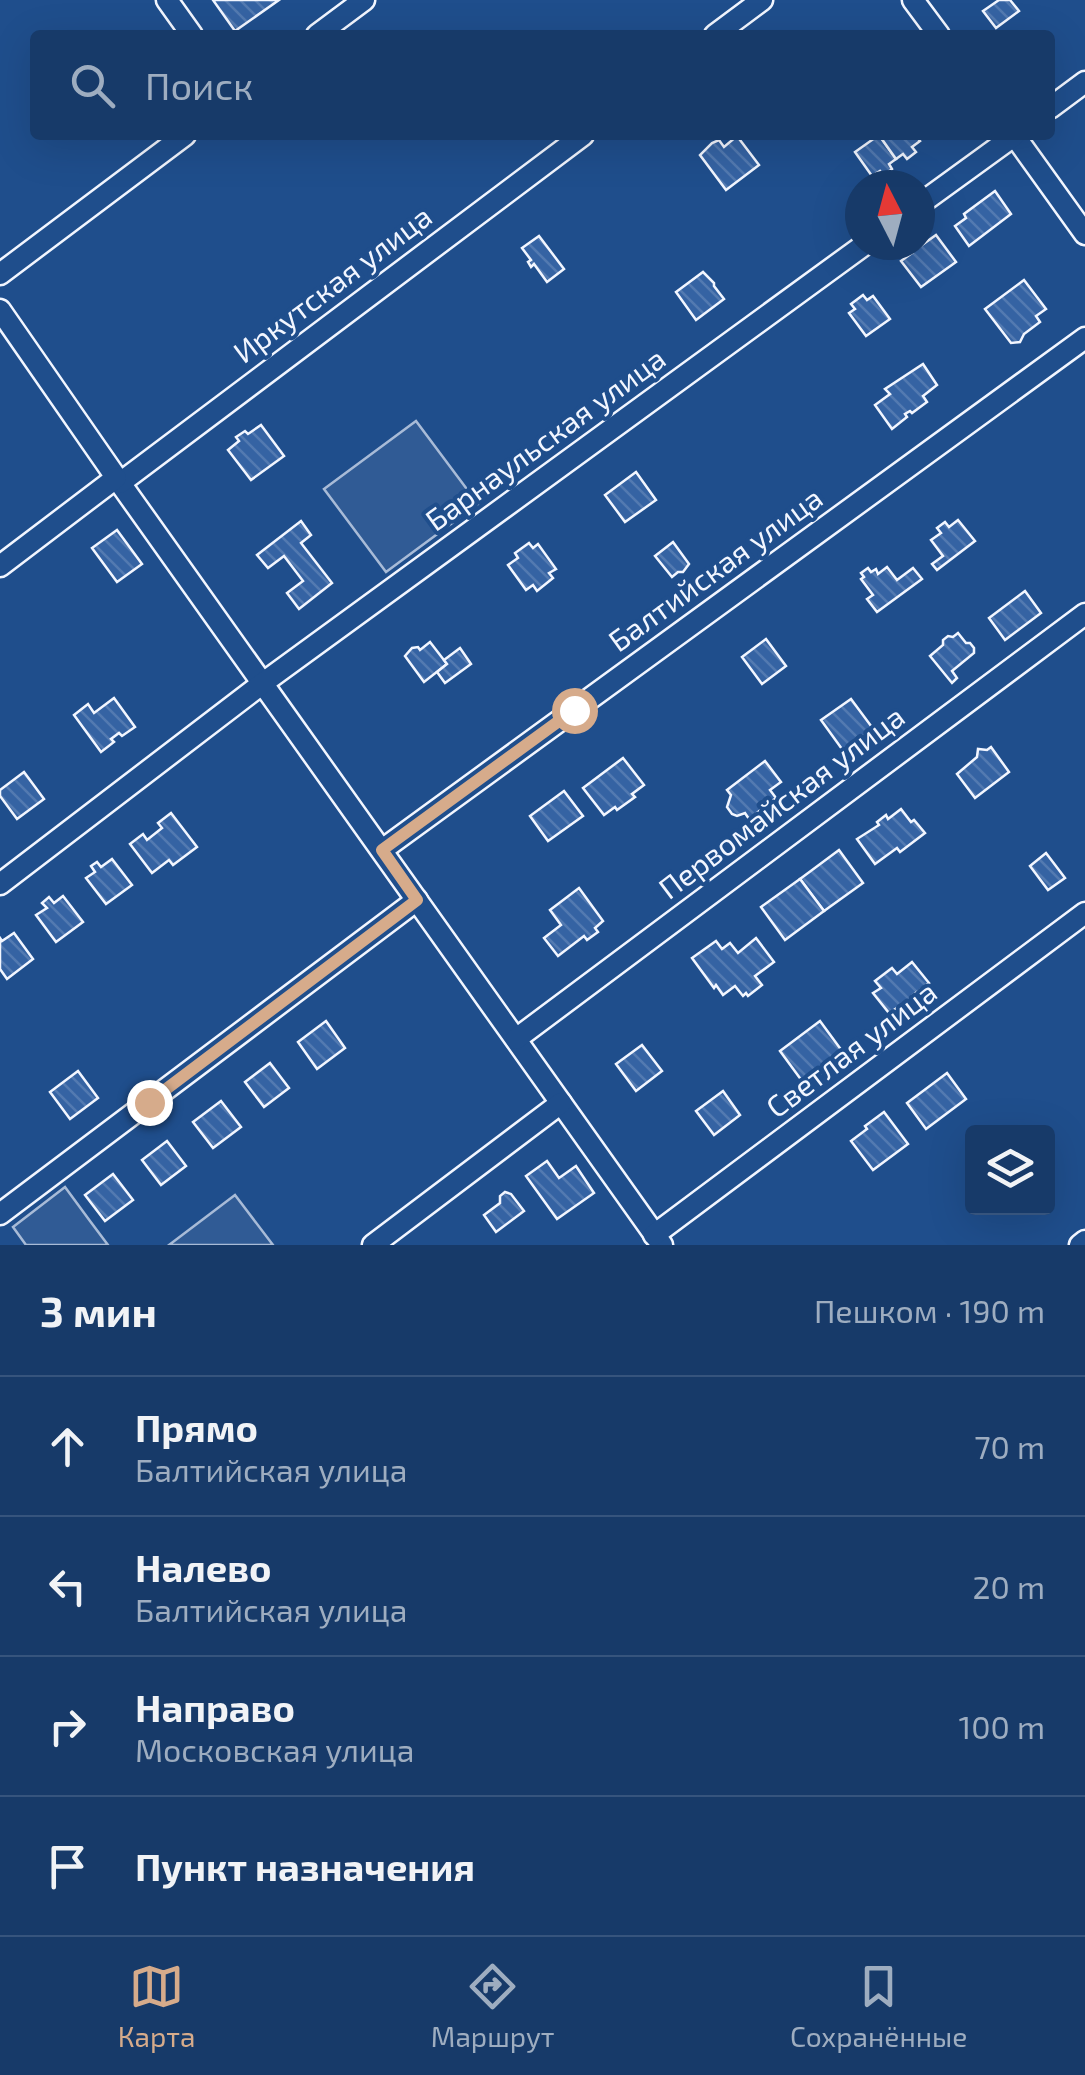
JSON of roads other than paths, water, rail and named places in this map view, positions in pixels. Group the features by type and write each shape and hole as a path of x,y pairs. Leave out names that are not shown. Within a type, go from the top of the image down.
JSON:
{"street":[{"path":"167,0 188,30"},
{"path":"325,30 364,0"},
{"path":"722,30 762,0"},
{"path":"913,0 935,30"},
{"path":"1055,104 1085,82"},
{"path":"0,274 177,140"},
{"name":"Иркутская улица","path":"0,566 575,140"},
{"path":"935,193 1007,140"},
{"path":"1018,140 1085,234"},
{"name":"Барнаульская улица","path":"0,884 263,683 845,259"},
{"path":"0,310 658,1240"},
{"name":"Балтийская улица","path":"382,850 1085,338"},
{"name":"Первомайская улица","path":"516,1039 1085,614"},
{"path":"0,1214 417,900"},
{"name":"Светлая улица","path":"658,1240 1085,913"},
{"path":"373,1245 561,1103"}]}
